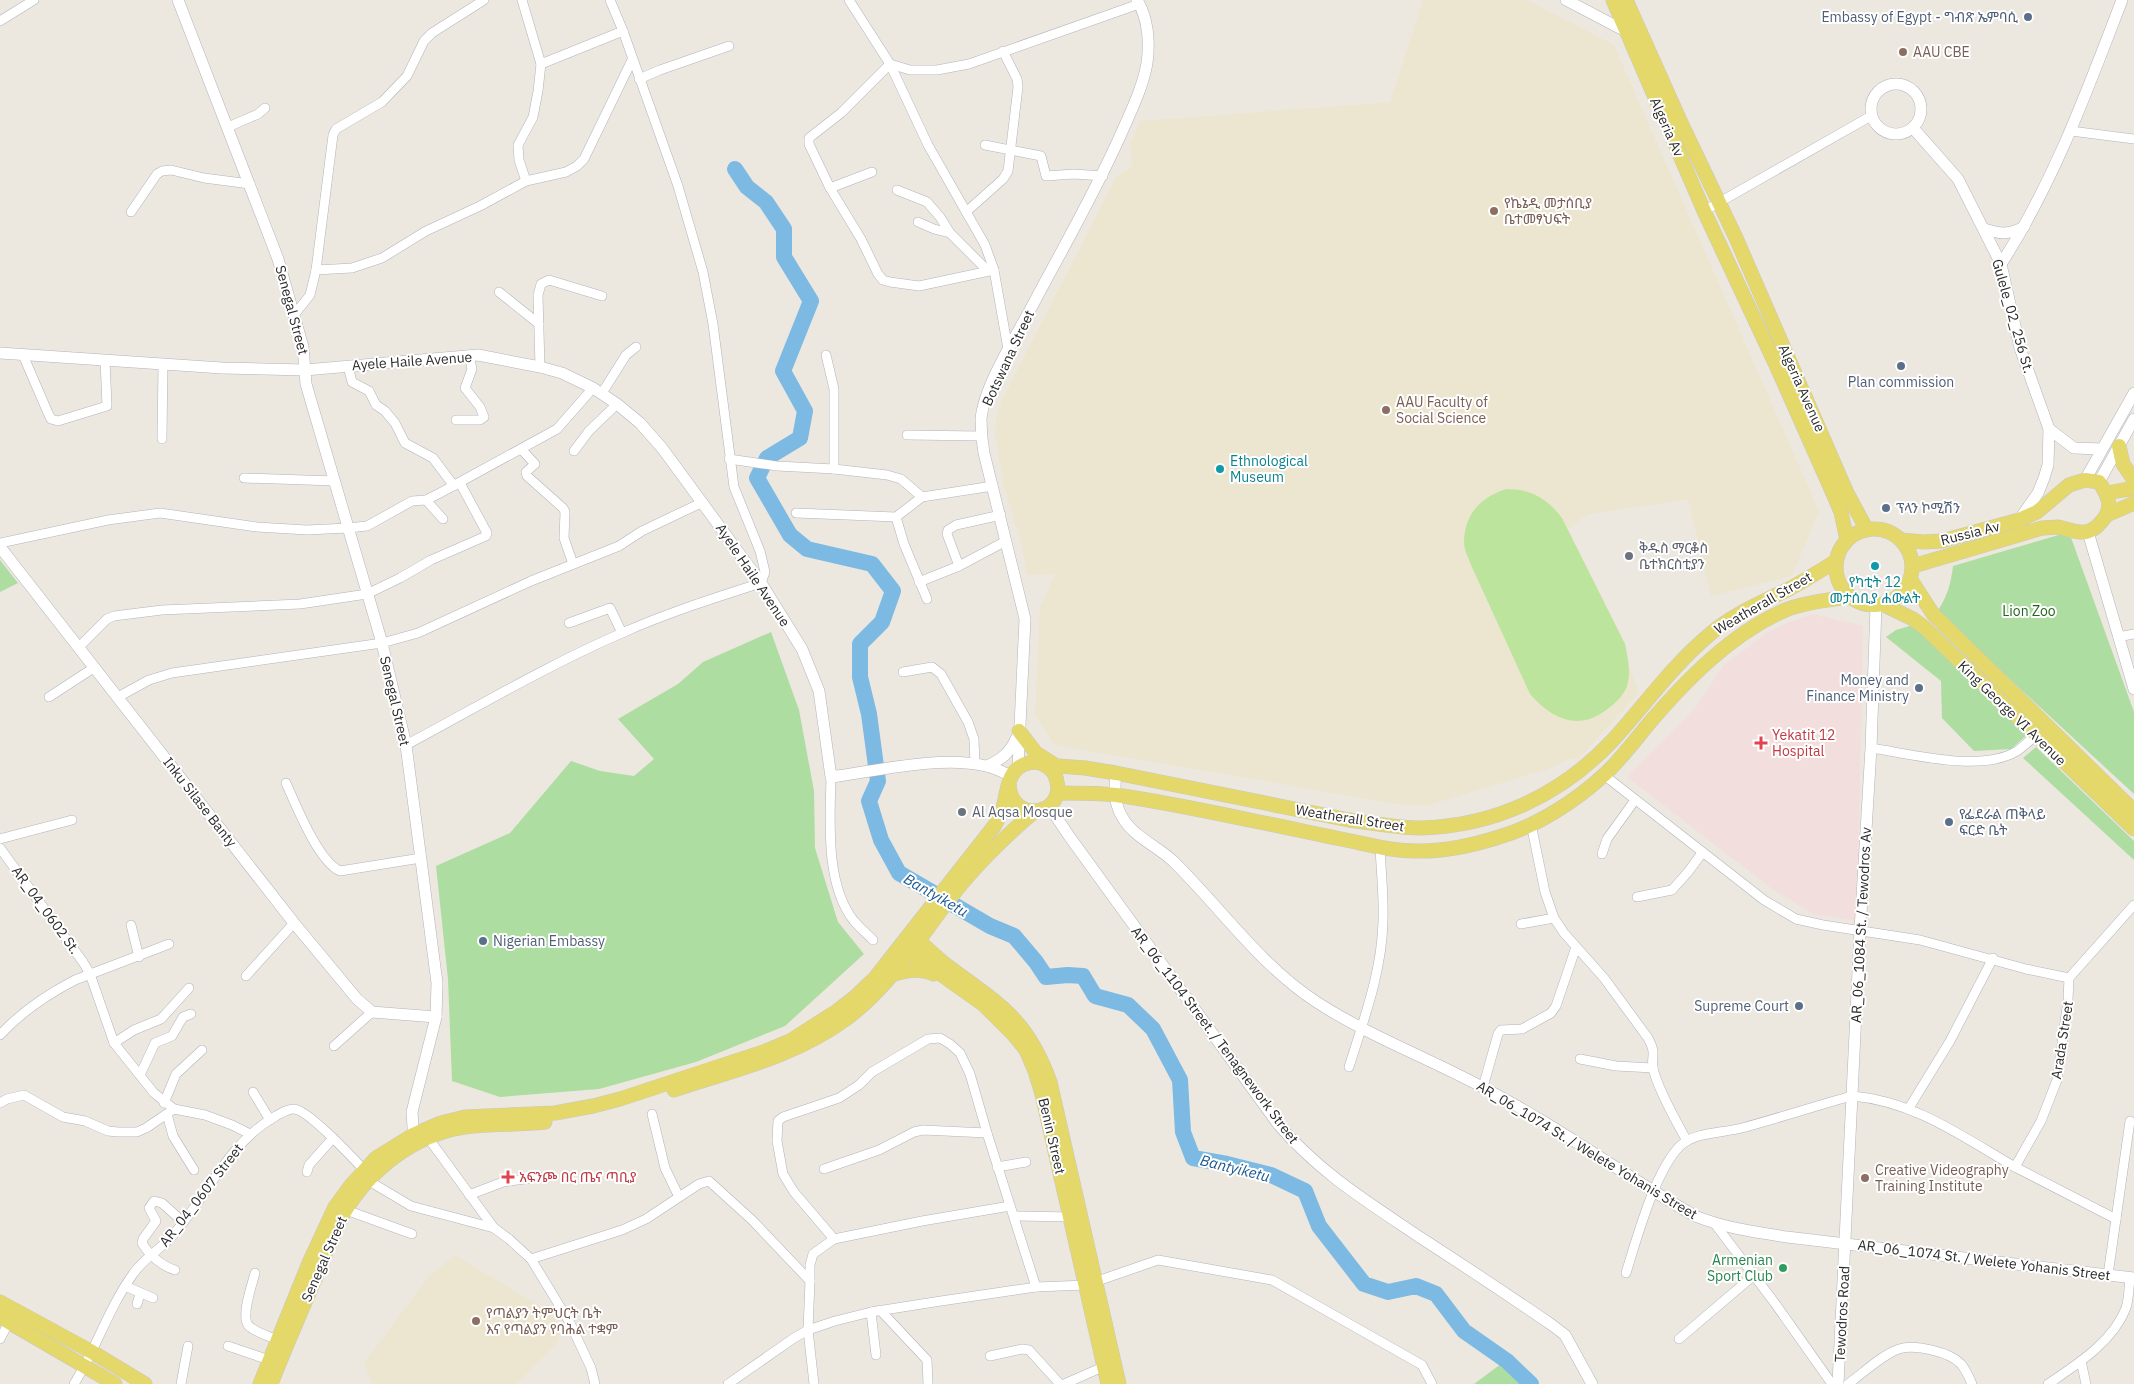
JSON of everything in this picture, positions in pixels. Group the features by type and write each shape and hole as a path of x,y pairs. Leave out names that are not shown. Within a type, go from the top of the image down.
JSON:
{"main road":[{"name":"Senegal Street","path":"178,0 270,234 303,347 306,384 382,643 406,745 437,983 436,1017 413,1106 420,1137 367,1175 335,1207 277,1340 260,1384"},
{"path":"1566,0 1643,40"},
{"name":"Algeria Av","path":"1613,0 1724,254"},
{"name":"Algeria Av","path":"1626,0 1739,245"},
{"path":"2001,264 2025,226 2071,131 2122,0"},
{"name":"Botswana Street","path":"1013,776 1019,731 1025,619 981,436 984,403 1008,349 1103,176 1136,99 1147,62 1148,41 1146,22 1138,2"},
{"path":"1894,84 1906,86 1916,93 1921,104 1920,117 1913,128 1904,133 1894,134 1880,129 1871,116 1870,105 1875,95 1883,87 1894,84"},
{"name":"Gulele_02_256 St.","path":"1913,128 1958,179 2001,264 2020,348 2049,429 2048,465 2044,478 2038,493 2019,520"},
{"path":"1984,229 2003,234 2013,233 2025,226"},
{"name":"Algeria Avenue","path":"1739,245 1847,493 1868,530"},
{"name":"Algeria Avenue","path":"1724,254 1841,512 1847,540"},
{"name":"Ayele Haile Avenue","path":"0,353 163,365 305,370 469,355 487,356 562,373 597,391 617,404 640,423 662,448 703,502 761,583 802,648 813,674 819,691 831,777"},
{"path":"2134,393 2085,480 2103,488 2134,488"},
{"path":"2109,514 2109,504 2103,488 2119,446 2134,419"},
{"path":"1807,435 1820,429"},
{"path":"2049,429 2074,448 2102,449"},
{"path":"2119,446 2123,464 2134,480"},
{"name":"Russia Av","path":"1901,540 1924,542 1942,540 2019,520 2037,512 2069,484 2085,480"},
{"path":"2134,503 2109,514 2098,526 2088,532 2134,689"},
{"name":"Russia Av","path":"1913,566 2042,528 2057,527 2088,532"},
{"path":"1868,530 1885,530 1901,540 1910,551 1913,566 1911,580 1900,595 1880,605 1861,604 1849,597 1838,580 1836,561 1840,550 1847,540 1868,530"},
{"name":"Inku Silase Banty","path":"0,547 344,986 372,1012"},
{"name":"Weatherall Street","path":"1051,766 1085,768 1116,773 1349,820 1385,825 1420,828 1458,825 1487,818 1508,812 1546,794 1586,767 1709,634 1731,618 1762,601 1788,590 1836,561"},
{"name":"King George VI Avenue","path":"1911,580 1933,614 2134,830"},
{"path":"1058,792 1114,795 1380,847 1410,851 1443,850 1502,836 1531,824 1569,802 1604,775 1699,669 1721,650 1766,620 1788,609 1817,601 1849,597"},
{"name":"King George VI Avenue","path":"1880,605 1913,619 1924,627 2035,736 2066,755 2134,811"},
{"name":"AR_06_1084 St. / Tewodros Av","path":"1845,1244 1860,930 1880,605"},
{"path":"1709,634 1721,650"},
{"path":"959,878 1005,836 1035,812 1049,806 1058,792 1056,777 1051,766 1036,753 1019,731 1006,755 1000,761 987,766"},
{"path":"420,1137 441,1123 465,1117 594,1111 752,1066 795,1048 846,1019 864,1004 891,976 905,950 930,920 959,878 995,825 1002,811 1013,776 1031,762 1051,766"},
{"path":"831,777 920,764 975,764 987,766 1013,776"},
{"path":"1114,795 1116,773"},
{"path":"1013,776 1010,793 1019,807 1035,812"},
{"name":"AR_06_1074 St. / Welete Yohanis Street","path":"1114,795 1125,822 1171,858 1236,929 1294,986 1333,1012 1482,1087 1572,1138 1695,1216 1715,1224 1787,1237 2132,1277"},
{"name":"AR_06_1104 Street. / Tenagnework Street","path":"1049,806 1135,928 1278,1124 1307,1156 1360,1197 1565,1335 1592,1384"},
{"path":"930,920 935,948 943,962"},
{"name":"Benin Street","path":"915,937 943,962 1004,1008 1029,1037 1042,1062 1050,1082 1091,1283 1119,1384"},
{"path":"594,1111 620,1099 766,1051 790,1041 815,1027 855,997 905,950"},
{"name":"Benin Street","path":"905,950 984,1006 1013,1034 1026,1050 1036,1071 1076,1216"},
{"path":"891,976 910,969 923,970 944,978"},
{"path":"372,1012 436,1017"},
{"name":"Senegal Street","path":"271,1384 292,1330 346,1210 367,1175"},
{"name":"Tewodros Road","path":"1838,1384 1845,1244"},
{"name":"Benin Street","path":"1091,1283 1108,1384"},
{"path":"0,1302 92,1352 145,1384"},
{"path":"5,1320 115,1384"}],"street":[{"path":"0,21 34,0"},
{"path":"294,315 310,295 316,270 333,135 336,130 382,102 407,76 424,41 428,37 484,0"},
{"path":"522,0 541,64 533,117 518,145 519,160 526,181"},
{"path":"406,745 574,655 622,633 694,604 761,583 764,572 762,557 734,487 713,324 703,272 678,186 610,0"},
{"path":"849,0 890,64 928,145 985,245 1008,349"},
{"path":"890,64 910,70 937,70 968,64 1138,2"},
{"path":"541,64 623,32"},
{"path":"639,80 660,70 729,46"},
{"path":"966,212 1003,179 1008,171 1018,87 1017,79 1003,51"},
{"path":"316,270 352,268 382,258 426,231 480,206 526,181 566,172 577,166 584,159 632,60"},
{"path":"890,64 841,113 810,138 809,144 830,188 883,280 919,286 991,270"},
{"path":"228,126 258,114 265,108"},
{"path":"1704,211 1871,116"},
{"path":"2071,131 2133,136"},
{"path":"985,145 1041,156 1046,176 1074,174 1103,176"},
{"path":"130,212 157,174 162,171 171,170 204,178 250,184"},
{"path":"830,188 872,172"},
{"path":"897,190 927,202 940,217 950,233 991,270"},
{"path":"918,222 950,233"},
{"path":"540,367 538,290 540,284 549,280 602,296"},
{"path":"499,292 538,324"},
{"path":"0,543 108,520 160,513 257,526 307,530 367,526 412,501 426,500 457,484 522,450 560,426 597,391 626,355 636,347"},
{"path":"24,355 51,419 58,421 107,406 105,360"},
{"path":"456,420 480,420 484,417 480,407 465,388 472,369 469,355"},
{"path":"826,355 834,389 834,469"},
{"path":"162,439 163,365"},
{"path":"79,646 108,619 114,616 162,610 290,605 367,594 431,560 486,536 487,533 478,514 457,484 433,458 405,443 395,423 376,405 371,392 352,382 348,366"},
{"path":"574,451 589,431 617,404"},
{"path":"907,435 981,436"},
{"path":"522,450 535,464 526,472 527,476 560,504 565,512 564,538 573,564"},
{"path":"729,459 777,466 834,469 887,476 900,479 922,497"},
{"path":"244,478 334,481"},
{"path":"796,513 896,517 922,497 993,486"},
{"path":"426,500 443,519"},
{"path":"118,698 149,680 172,673 382,643 418,633 531,581 619,546 642,531 703,502"},
{"path":"959,566 947,534 948,530 956,525 1001,515"},
{"path":"896,517 927,599"},
{"path":"920,582 959,566 1006,541"},
{"path":"568,623 610,608 622,633"},
{"path":"2118,637 2134,634"},
{"path":"49,697 94,667"},
{"path":"903,672 932,667 940,674 971,730 975,764"},
{"path":"1871,748 1959,762 1980,761 2000,758 2017,752 2035,736"},
{"path":"1604,775 1764,900 1796,919 1920,940 1993,958 2026,969 2069,978 2134,905"},
{"path":"831,777 830,825 832,853 840,894 854,920 873,940"},
{"path":"286,783 306,827 333,868 340,871 421,858"},
{"path":"1602,854 1607,838 1635,800"},
{"path":"0,839 72,820"},
{"path":"1531,824 1544,892 1554,918 1576,947 1604,978 1654,1048 1653,1068 1670,1109 1687,1141"},
{"path":"1349,1067 1372,992 1379,960 1383,921 1380,847"},
{"name":"AR_04_0602 St.","path":"0,848 83,962 90,974 114,1043 170,1112"},
{"path":"1637,897 1672,890 1702,853"},
{"path":"1521,924 1554,918"},
{"path":"246,976 294,923"},
{"path":"131,925 139,957"},
{"path":"0,1035 12,1022 42,998 90,974 139,957 169,944"},
{"path":"1482,1087 1498,1034 1501,1030 1522,1029 1551,1012 1556,1006 1576,947"},
{"path":"1909,1108 1950,1041 1993,958"},
{"name":"Arada Street","path":"2016,1167 2041,1121 2057,1080 2068,1000 2069,978"},
{"path":"114,1043 134,1030 161,1019 189,988"},
{"path":"334,1046 372,1012"},
{"path":"140,1075 155,1043 172,1036 183,1017 191,1014"},
{"path":"834,1239 794,1192 783,1174 776,1127 778,1121 783,1116 839,1098 859,1085 872,1072 906,1050 928,1039 940,1038 950,1044 960,1054 970,1074 997,1167 1036,1287"},
{"path":"164,1103 176,1074 202,1050"},
{"path":"1580,1058 1616,1066 1653,1068"},
{"path":"252,1092 270,1120"},
{"path":"0,1103 7,1099 24,1096 63,1117 85,1121 108,1131 137,1132 170,1112 205,1115 250,1134"},
{"path":"1626,1273 1654,1191 1672,1156 1687,1141 1741,1128 1852,1096 1909,1108 1931,1118 2016,1167 2116,1219"},
{"name":"AR_04_0607 Street","path":"74,1384 92,1352 110,1310 136,1270 167,1242 226,1161 250,1134 270,1120 295,1108 302,1111 333,1138"},
{"path":"170,1112 173,1136 194,1170"},
{"path":"652,1114 665,1168 679,1197"},
{"path":"2108,1275 2130,1121"},
{"path":"824,1169 879,1150 914,1132 923,1130 987,1134"},
{"path":"420,1137 494,1228 516,1244 530,1259 570,1323 591,1368 595,1384"},
{"path":"307,1172 309,1165 333,1138 367,1175 411,1206 494,1228"},
{"path":"997,1167 1026,1162"},
{"path":"469,1195 503,1182 540,1177"},
{"path":"530,1259 622,1230 646,1219 699,1184 709,1181 752,1220 810,1281"},
{"path":"152,1255 142,1243 156,1221 149,1208 150,1204 154,1201 162,1203 183,1222"},
{"path":"814,1384 808,1330 810,1265 813,1254 834,1239 1010,1206"},
{"path":"346,1210 412,1234"},
{"path":"1014,1216 1076,1216"},
{"path":"1715,1224 1832,1384"},
{"name":"AR_04_0607 Street","path":"152,1255 164,1266 175,1270"},
{"path":"728,1384 771,1353 808,1330 835,1321 876,1311 1036,1287 1091,1283 1158,1260 1272,1280 1422,1365 1432,1384"},
{"path":"255,1273 246,1312 246,1320 252,1328 277,1340"},
{"path":"1679,1339 1754,1276"},
{"path":"2048,1384 2081,1361 2107,1336 2120,1320 2126,1308 2132,1277"},
{"path":"125,1286 153,1298"},
{"path":"137,1304 140,1294"},
{"path":"876,1311 876,1355"},
{"path":"876,1311 927,1360 928,1384"},
{"path":"0,1339 5,1320"},
{"path":"181,1384 188,1346"},
{"path":"228,1346 269,1360"},
{"path":"1848,1384 1891,1353 1899,1349 1912,1347 1956,1359 1962,1365 1972,1384"},
{"path":"990,1356 1029,1350 1062,1384 1105,1366"},
{"path":"2081,1361 2086,1384"}],"shaded area":[{"name":"AAU Faculty of Social Science","path":"1423,0 1527,0 1614,45 1819,511 1792,576 1711,596 1688,500 1589,514 1567,529 1625,644 1629,666 1639,693 1579,758 1568,759 1551,768 1426,806 1402,805 1054,745 1035,715 1040,607 1055,574 1027,575 1022,547 1003,483 995,434 996,418 1001,402 1116,177 1132,166 1130,144 1140,121 1390,102"},
{"name":"Yekatit 12 Hospital","path":"1813,614 1863,626 1857,921 1813,914 1771,888 1627,777 1695,708 1724,665 1768,632"},
{"name":"የጣልያን ትምህርት ቤት እና የጣልያን የባሕል ተቋም","path":"455,1255 551,1313 562,1330 555,1345 516,1384 372,1384 364,1363 430,1275"}],"green space":[{"path":"1515,489 1538,496 1562,518 1625,644 1629,670 1626,689 1620,698 1599,715 1578,721 1558,717 1548,711 1530,694 1471,565 1464,543 1467,523 1482,502 1497,492"},
{"name":"Lion Zoo","path":"2069,532 2134,712 2134,794 1937,612 1948,590 1953,566"},
{"path":"0,560 18,583 0,592"},
{"path":"1913,625 2028,734 2011,749 1974,751 1942,718 1941,681 1886,637 1896,630"},
{"path":"771,632 799,710 814,791 815,848 838,922 864,954 785,1026 696,1062 599,1089 500,1097 452,1081 448,979 436,866 510,833 571,761 600,771 634,776 654,759 618,719 678,684 703,662"},
{"path":"2036,747 2134,841 2134,860 2023,758"},
{"path":"1501,1364 1524,1384 1474,1384"}],"waterway":[{"name":"Bantyiketu","path":"735,169 747,187 766,202 784,229 784,257 811,301 783,371 805,411 800,438 767,458 757,478 790,535 807,549 872,564 893,591 882,622 860,644 860,677 869,714 878,781 869,801 881,840 899,873 990,926 1014,936 1046,977 1083,976 1095,996 1128,1005 1153,1029 1180,1080 1183,1132 1193,1158 1271,1175 1305,1191 1319,1226 1364,1284 1388,1292 1416,1286 1436,1294 1464,1331 1507,1361 1531,1384"}],"place":[{"name":"Embassy of Egypt - ግብጽ ኤምባሲ","path":"2028,17"},
{"name":"AAU CBE","path":"1903,52"},
{"name":"የኬኔዲ መታሰቢያ ቤተመፃህፍት","path":"1494,211"},
{"name":"Plan commission","path":"1901,366"},
{"name":"AAU Faculty of Social Science","path":"1386,410"},
{"name":"Ethnological Museum","path":"1220,469"},
{"name":"ፕላን ኮሚሽን","path":"1886,508"},
{"name":"ቅዱስ ማርቆስ ቤተክርስቲያን","path":"1629,556"},
{"name":"የካቲት 12 መታሰቢያ ሐውልት","path":"1875,566"},
{"name":"Money and Finance Ministry","path":"1919,688"},
{"name":"Yekatit 12 Hospital","path":"1761,743"},
{"name":"Al Aqsa Mosque","path":"962,812"},
{"name":"የፌደራል ጠቅላይ ፍርድ ቤት","path":"1949,822"},
{"name":"Nigerian Embassy","path":"483,941"},
{"name":"Supreme Court","path":"1799,1006"},
{"name":"አፍንጮ በር ጤና ጣቢያ","path":"508,1177"},
{"name":"Creative Videography Training Institute","path":"1865,1178"},
{"name":"Armenian Sport Club","path":"1783,1268"},
{"name":"የጣልያን ትምህርት ቤት እና የጣልያን የባሕል ተቋም","path":"476,1321"}]}
